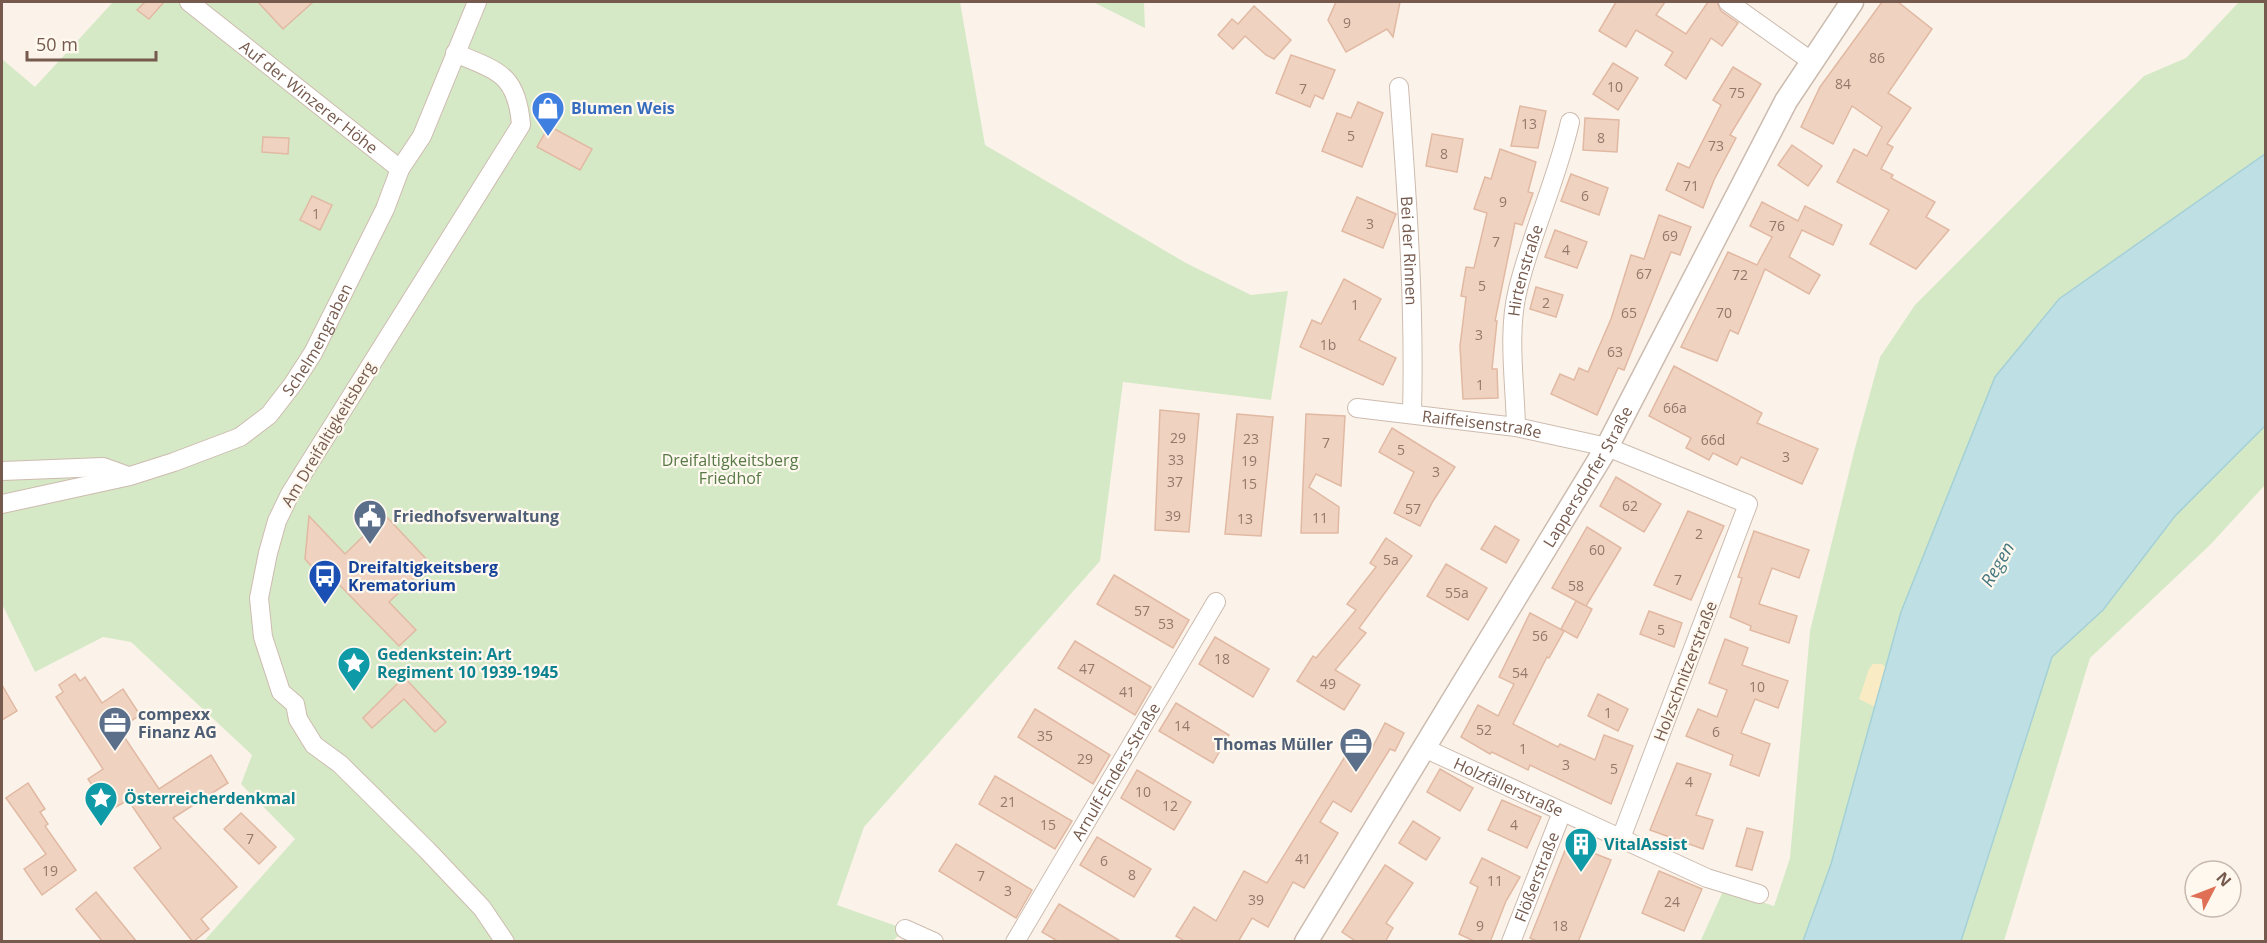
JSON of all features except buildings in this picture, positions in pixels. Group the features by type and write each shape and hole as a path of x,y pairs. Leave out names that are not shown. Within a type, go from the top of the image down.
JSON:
{"street":[{"name":"Auf der Winzerer Höhe","path":"189,2 400,169"},
{"name":"Schelmengraben","path":"2,504 130,476 240,437 269,415 313,353 385,209 400,169 422,136 454,52 477,2"},
{"path":"1728,2 1811,61"},
{"name":"Lappersdorfer Straße","path":"1306,942 1607,447 1748,171 1811,61 1852,2"},
{"name":"Am Dreifaltigkeitsberg","path":"454,52 491,68 510,82 519,101 521,125 290,494 278,521 268,554 259,598 263,638 281,692 295,704 298,719 314,745 340,764 428,850 482,908 505,942"},
{"name":"Bei der Rinnen","path":"1399,87 1410,236 1414,345 1412,413"},
{"name":"Hirtenstraße","path":"1516,427 1513,325 1517,290 1563,154 1570,122"},
{"name":"Raiffeisenstraße","path":"1357,408 1516,427 1607,447 1748,504"},
{"path":"2,471 103,467 130,476"},
{"name":"Holzschnitzerstraße","path":"1621,838 1748,504"},
{"name":"Arnulf-Enders-Straße","path":"1015,942 1216,602"},
{"name":"Holzfällerstraße","path":"1424,748 1707,878 1759,894"},
{"name":"Flößerstraße","path":"1511,942 1562,812"},
{"path":"904,929 934,942"}],"green space":[{"name":"Dreifaltigkeitsberg Friedhof","path":"113,2 960,2 985,145 1186,263 1251,295 1288,291 1271,400 1123,382 1100,561 864,827 837,905 905,929 893,941 204,941 295,839 241,784 252,755 131,642 103,637 35,672 2,604 2,59 35,87"},
{"path":"1093,2 1144,2 1145,28"},
{"path":"2239,2 2265,2 2265,154 2059,299 1901,612 1831,864 1803,941 1700,942 1724,889 1774,906 1790,858 1810,631 1880,357 1915,305 2144,76 2186,58"},
{"path":"2265,426 2265,485 2211,544 2090,658 2004,941 1961,942 2052,657 2103,610 2175,516"}],"sand":[{"path":"1873,664 1882,664 1891,673 1875,707 1859,699 1869,669"}],"water":[{"name":"Regen","path":"2265,154 2265,426 2175,516 2103,610 2052,657 1961,941 1803,941 1831,864 1901,612 1995,377 2059,299"}],"place":[{"name":"Blumen Weis","path":"548,137"},
{"name":"Friedhofsverwaltung","path":"370,545"},
{"name":"Dreifaltigkeitsberg Krematorium","path":"325,605"},
{"name":"Gedenkstein: Art Regiment 10 1939-1945","path":"354,692"},
{"name":"compexx Finanz AG","path":"115,752"},
{"name":"Thomas Müller","path":"1356,773"},
{"name":"Österreicherdenkmal","path":"101,827"},
{"name":"VitalAssist","path":"1581,873"}]}
